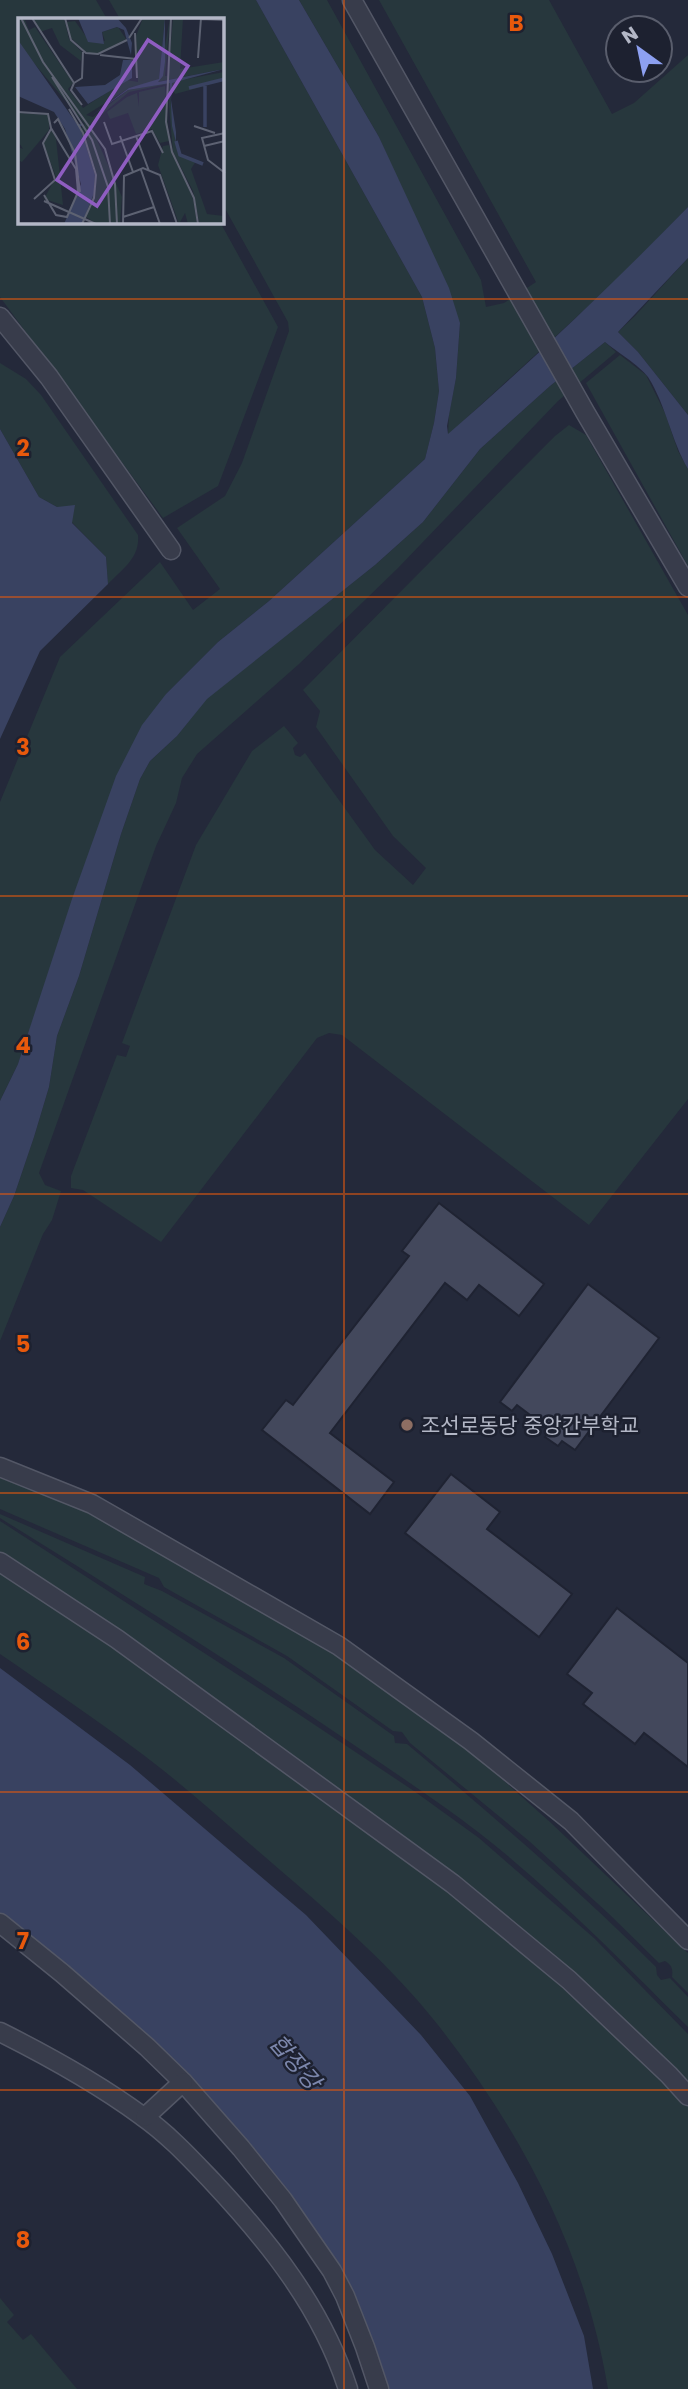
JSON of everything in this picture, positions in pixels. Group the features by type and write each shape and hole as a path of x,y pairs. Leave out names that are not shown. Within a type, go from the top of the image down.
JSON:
{"street":[{"path":"352,0 585,412 688,587"},
{"path":"1,321 49,377 172,550"},
{"path":"0,1467 92,1504 339,1646 471,1741 571,1821 688,1940"},
{"path":"0,1562 128,1647 453,1884 569,1980 661,2066 688,2096"},
{"path":"0,1923 147,2047 183,2082 257,2168 314,2244 345,2297 379,2389"},
{"path":"0,2032 87,2077 145,2117 201,2169 245,2216 283,2263 318,2319 341,2367 348,2389"},
{"path":"145,2117 183,2082"}],"shaded area":[{"path":"0,0 96,0 106,18 18,18 18,224 221,224 278,327 218,486 163,518 0,297"},
{"path":"109,0 256,0 422,297 435,348 439,391 425,459 269,601 218,642 166,694 18,1064 0,1101 0,802 60,657 160,562 193,610 220,589 177,528 225,496 242,463 289,331 288,322 224,207 224,18 119,18"},
{"path":"299,0 327,0 481,280 486,307 504,303 536,282 379,0 549,0 612,114 634,103 655,84 674,84 674,67 688,55 688,207 618,279 448,435 460,323 379,137"},
{"path":"688,258 688,415 638,352 618,332"},
{"path":"605,342 616,352 558,401 398,568 299,664 197,754 182,778 176,803 156,846 39,1173 45,1185 61,1191 52,1220 43,1234 0,1341 0,1227 14,1196 34,1137 49,1087 57,1036 79,976 121,834 140,779 150,761 177,736 206,699 375,565 423,522 480,449 550,386"},
{"path":"620,355 646,375 688,469 688,566 586,383"},
{"path":"0,363 26,379 41,395 138,535 133,556 108,584 106,557 57,507 39,497 0,429"},
{"path":"569,425 586,435 688,615 688,1099 589,1225 342,1035 329,1033 317,1038 161,1242 83,1190 71,1188 71,1176 117,1055 126,1057 130,1046 122,1043 196,845 252,751 284,726 298,743 293,748 295,755 300,757 305,753 375,850 413,885 426,868 393,836 316,727 320,711 303,690"},
{"path":"0,1476 86,1510 293,1626 398,1696 466,1747 550,1822 688,1953 688,1993 672,1977 669,1964 665,1961 659,1963 529,1841 410,1743 402,1732 393,1731 287,1656 164,1587 159,1578 0,1509"},
{"path":"0,1514 145,1577 144,1584 162,1591 284,1658 394,1736 395,1743 407,1744 503,1825 596,1909 656,1967 661,1980 670,1978 688,1997 688,2027 560,1902 463,1821 313,1717 0,1518"},
{"path":"0,1521 300,1715 479,1838 594,1938 688,2034 688,2087 455,1879 321,1776 120,1633 0,1556"},
{"path":"0,1574 69,1617 180,1694 403,1856 588,2006 688,2107 688,2389 608,2389 598,2338 567,2242 523,2152 469,2066 400,1981 316,1901 152,1761 0,1654"},
{"path":"0,2298 14,2315 7,2322 23,2340 31,2334 77,2389 0,2389"}],"water":[{"path":"256,0 299,0 379,137 449,288 460,323 448,434 570,323 688,207 688,258 618,332 638,352 688,415 688,469 648,377 605,342 550,386 480,449 423,522 375,565 207,699 177,736 150,761 140,779 121,834 79,976 57,1036 49,1087 34,1137 14,1196 0,1227 0,1101 18,1064 116,776 142,725 166,694 218,642 269,601 425,459 434,423 439,391 435,348 422,297"},
{"path":"0,429 39,497 57,507 75,505 72,523 106,557 108,584 40,651 0,739"},
{"name":"합장강","path":"0,1668 130,1765 306,1915 421,2035 470,2096 518,2183 552,2254 584,2336 593,2389 383,2389 343,2282 233,2134 0,1918"}],"building":[{"path":"439,1203 544,1284 519,1316 479,1285 467,1300 445,1283 330,1433 394,1482 370,1514 262,1430 286,1400 293,1405 409,1256 402,1251"},
{"path":"588,1284 659,1338 575,1450 562,1441 558,1446 545,1437 550,1430 517,1405 512,1411 500,1402"},
{"path":"451,1474 500,1512 487,1529 572,1594 539,1637 405,1533"},
{"path":"617,1608 688,1663 688,1767 644,1733 635,1744 583,1704 592,1693 567,1674"}],"place":[{"name":"조선로동당 중앙간부학교","path":"407,1425"}]}
